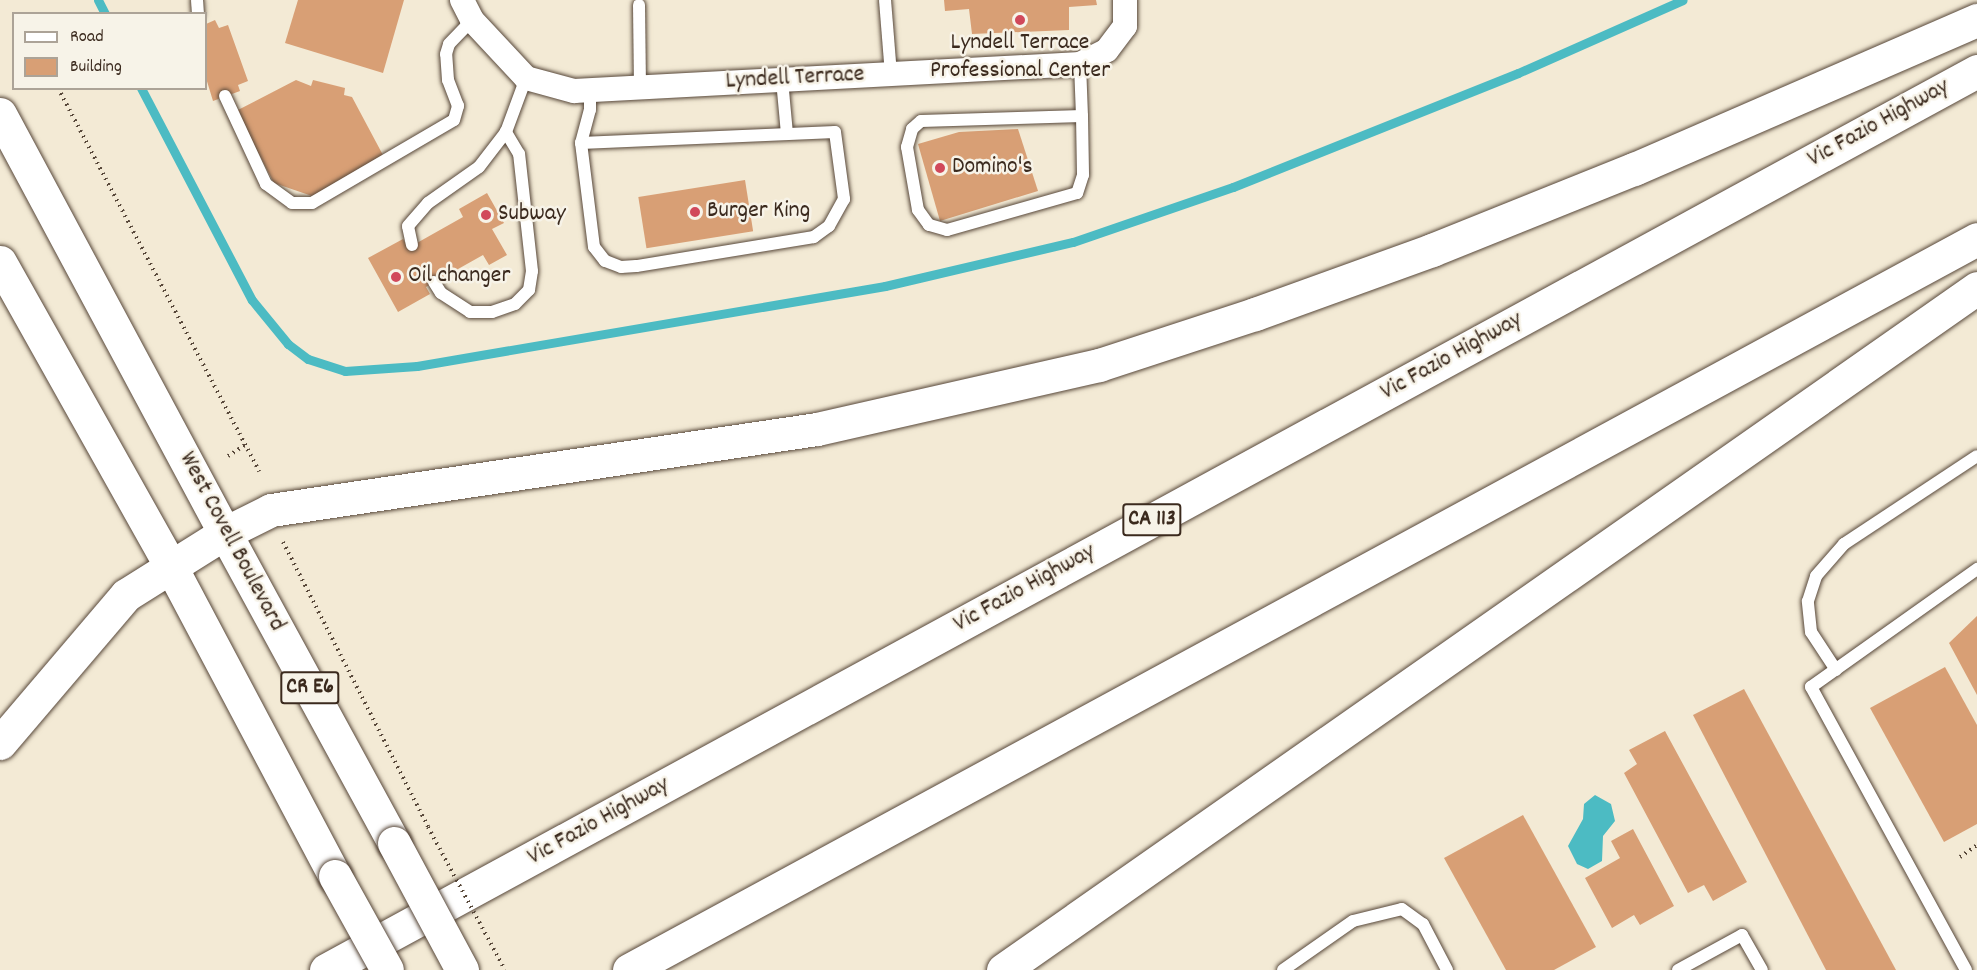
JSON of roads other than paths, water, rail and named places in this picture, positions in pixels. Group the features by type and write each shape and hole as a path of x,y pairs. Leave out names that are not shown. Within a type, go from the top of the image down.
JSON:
{"main road":[{"path":"0,743 126,595 170,565 225,533 292,505 817,429 1099,365 1255,315 1421,254 1634,169 1977,20"},
{"name":"Vic Fazio Highway","path":"326,970 1977,71"},
{"name":"West Covell Boulevard","path":"0,114 462,970"},
{"path":"629,970 1977,240"},
{"name":"CR E6","path":"0,261 170,565 387,970"},
{"path":"1003,970 1977,288"}],"street":[{"name":"Lyndell Terrace","path":"526,78 574,91 1080,64 1107,50 1125,26 1125,0"},
{"path":"467,10 526,78"}],"lane":[{"path":"885,0 891,74"},
{"path":"639,5 640,88"},
{"path":"225,96 266,184 292,203 312,203 454,120 458,106 448,80 446,54 467,10"},
{"path":"1080,64 1082,116 1083,175 1077,193 947,230 929,225 918,210 907,147 912,129 921,122 1082,116"},
{"path":"412,245 408,226 428,203 479,167 506,132 526,78"},
{"path":"782,80 787,134"},
{"path":"581,143 835,132 844,199 829,226 813,237 621,267 605,261 594,247 581,143 590,110 590,90"},
{"path":"434,282 441,293 470,312 492,312 515,304 528,290 532,270 519,154 506,132"},
{"path":"1836,670 1810,632 1808,601 1816,576 1844,544 1977,456"},
{"path":"1966,970 1811,687 1977,569"},
{"path":"1283,970 1353,921 1402,909 1423,924 1447,970"},
{"path":"1678,970 1742,935 1762,970"}],"water":[{"path":"1595,795 1611,804 1615,821 1603,836 1602,861 1588,869 1577,864 1568,846 1583,819 1584,804"}],"waterway":[{"path":"98,0 104,12"},
{"path":"142,90 252,300 288,344 308,359 345,371 417,366 885,286 1073,242 1233,187 1518,73 1683,0"}],"place":[{"name":"Lyndell Terrace Professional Center","path":"1020,20"},
{"name":"Domino's","path":"940,168"},
{"name":"Burger King","path":"695,212"},
{"name":"Subway","path":"486,215"},
{"name":"Oil changer","path":"396,277"}]}
